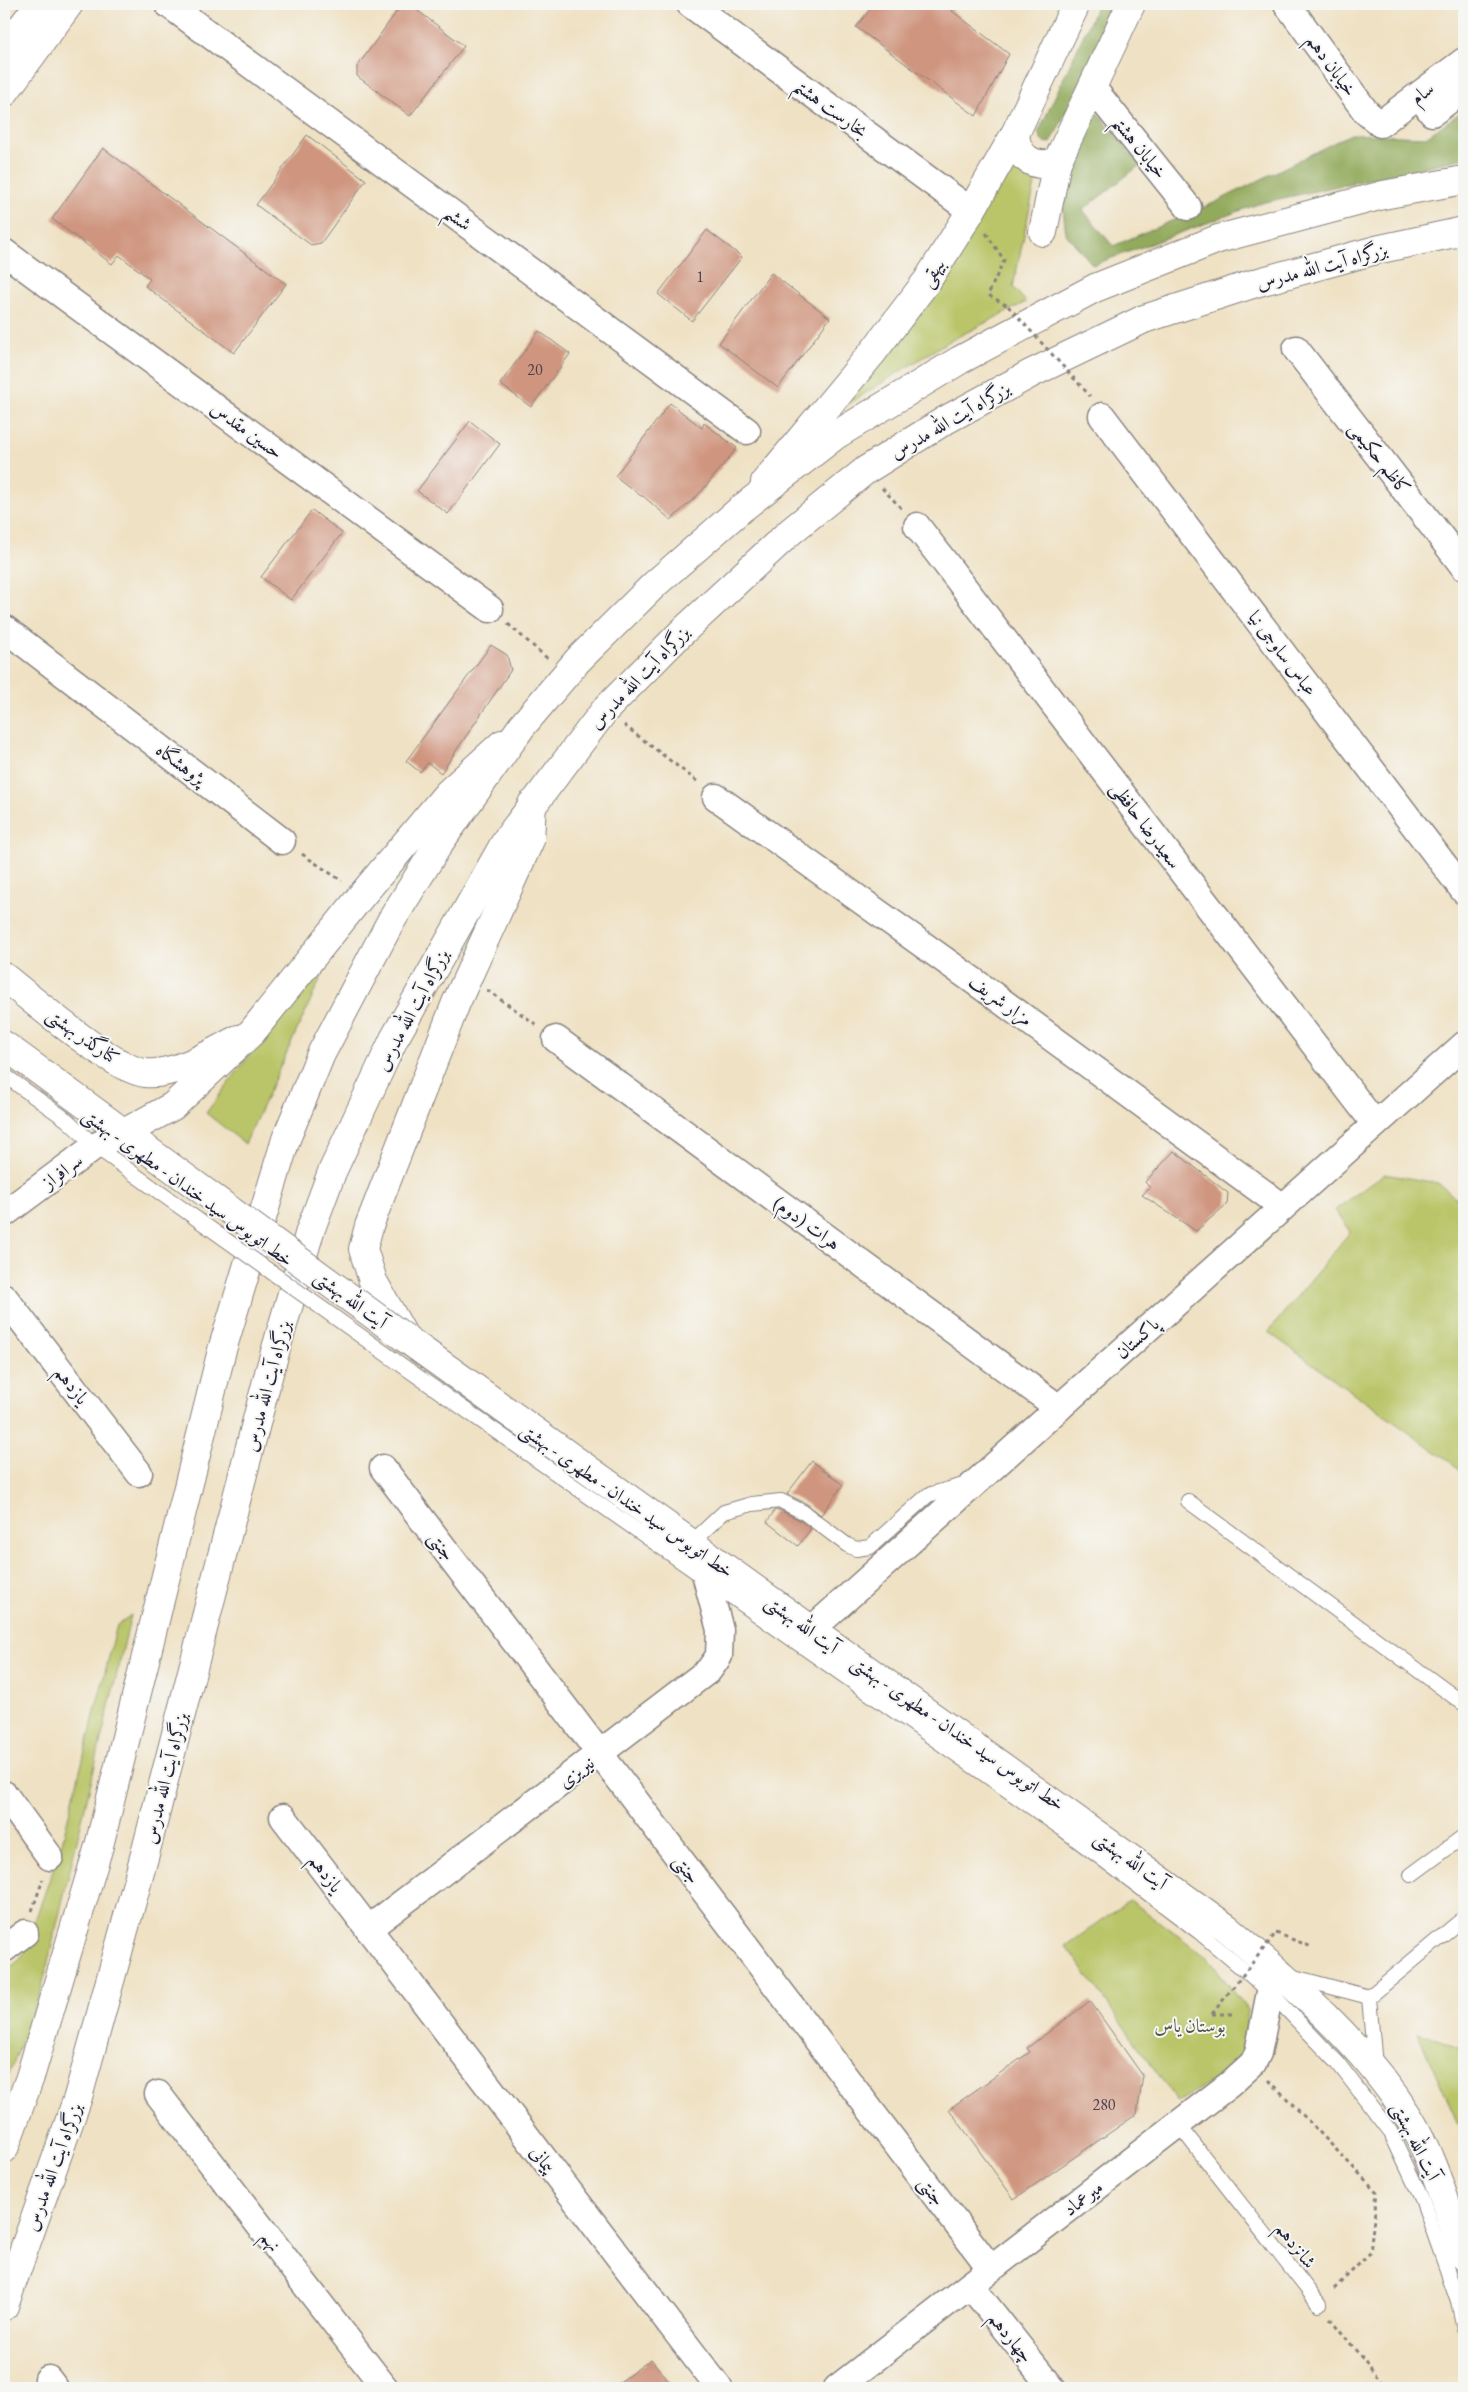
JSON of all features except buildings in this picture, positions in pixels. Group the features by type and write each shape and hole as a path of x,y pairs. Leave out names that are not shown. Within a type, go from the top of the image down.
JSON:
{"main road":[{"path":"4,51 39,4"},
{"path":"4,93 69,4"},
{"name":"بیهقی","path":"741,509 785,460 873,352 927,281 971,212 1015,134 1076,4"},
{"path":"1043,232 1057,162 1131,4"},
{"path":"1015,134 1019,151 1032,162 1040,165 1057,162"},
{"path":"4,2149 30,2077 99,1846 222,1350 286,1139 321,1054 391,921 440,842 522,726 565,674 655,584 741,509 836,435 960,360 1095,288 1218,239 1383,194 1464,180"},
{"name":"بزرگراه آیت الله مدرس","path":"4,2306 78,2097 145,1854 269,1373 310,1231 332,1172 394,1040 507,838 605,710 681,632 790,532 866,470 944,422 1032,373 1144,319 1260,282 1376,250 1464,231"},
{"path":"124,1133 173,1106 252,1032 362,894 448,793 522,726"},
{"path":"399,1348 373,1281 363,1249 369,1226 467,976 530,840 532,804"},
{"name":"کنارگذر بهشتی","path":"4,977 106,1055 146,1073 194,1062 252,1032"},
{"name":"آیت الله بهشتی","path":"4,1045 168,1165 399,1348 694,1547 1227,1928 1275,1982 1332,2023 1375,2071 1412,2125 1434,2172 1464,2257"}],"street":[{"name":"ششم","path":"168,4 747,431"},
{"name":"بخارست هشتم","path":"690,4 971,212"},
{"name":"خیابان دهم","path":"1287,4 1366,112 1380,124"},
{"name":"سام","path":"1380,124 1426,104 1464,61"},
{"name":"خیابان هشتم","path":"1092,87 1188,207"},
{"path":"1426,104 1464,89"},
{"name":"حسین مقدس","path":"4,252 490,609"},
{"name":"کاظم حکیمی","path":"1296,349 1464,567"},
{"name":"عباس ساوجی نیا","path":"1096,406 1464,891"},
{"name":"سعیدرضا حافظی","path":"917,526 1375,1124"},
{"name":"پژوهشگاه","path":"4,628 282,841"},
{"name":"مزار شریف","path":"716,796 1284,1207"},
{"name":"هرات (دوم)","path":"556,1039 1059,1408"},
{"name":"پاکستان","path":"810,1630 1464,1045"},
{"name":"سرافراز","path":"4,1214 95,1146 124,1133"},
{"name":"یازدهم","path":"4,1298 139,1473"},
{"name":"جنتی","path":"383,1468 991,2269"},
{"path":"694,1547 709,1581"},
{"name":"نیریزی","path":"368,1929 709,1670 719,1656 721,1644 720,1630 709,1581"},
{"path":"4,1794 50,1857"},
{"name":"یازدهم","path":"283,1817 368,1929"},
{"name":"پیمانی","path":"368,1929 718,2388"},
{"path":"4,1949 25,1933"},
{"name":"میرعماد","path":"837,2388 1230,2084 1253,2063 1258,2053 1275,1982"},
{"name":"نهم","path":"158,2094 385,2388"},
{"name":"چهاردهم","path":"970,2286 1052,2388"}],"lane":[{"name":"خط اتوبوس سید خندان - مطهری - بهشتی","path":"4,1075 67,1120 95,1146 152,1187 399,1348 709,1581 1061,1828 1199,1932 1275,1982 1390,2131 1422,2200 1458,2301 1464,2328"},
{"path":"694,1547 724,1512 752,1504 781,1501 803,1512 856,1549 870,1547 928,1495 977,1481"},
{"path":"1188,1501 1464,1704"},
{"path":"1411,1875 1464,1836"},
{"path":"1275,1982 1370,1997 1464,1918"},
{"path":"1370,1997 1375,2071"},
{"name":"شانزدهم","path":"1178,2124 1318,2304"}],"path":[{"path":"971,212 1004,260 988,295 1008,306 1096,406"},
{"path":"866,470 917,526"},
{"path":"490,609 565,674"},
{"path":"605,710 716,796"},
{"path":"282,841 362,894"},
{"path":"467,976 556,1039"},
{"path":"25,1933 50,1857"},
{"path":"1233,2014 1212,2014 1276,1933 1312,1947"},
{"path":"1253,2063 1377,2192 1370,2253 1318,2304 1386,2388"}],"green space":[{"path":"1098,4 1118,4 1051,143 1043,142 1038,133"},
{"path":"1093,108 1140,165 1083,210 1113,246 1216,202 1351,134 1426,137 1464,110 1464,158 1261,203 1093,265 1066,234 1062,199 1069,162"},
{"path":"1005,168 1036,179 1013,287 1026,302 944,344 832,414 890,353 944,282"},
{"path":"328,951 330,958 245,1144 206,1113"},
{"path":"1384,1174 1438,1183 1464,1205 1464,1472 1268,1332 1350,1232 1335,1210"},
{"path":"131,1615 40,1995 4,2087 4,1974 22,1957 60,1850 117,1625"},
{"name":"بوستان یاس","path":"1130,1900 1208,1958 1248,2010 1241,2063 1178,2102 1066,1946"},
{"path":"1417,2032 1464,2050 1464,2136"}]}
